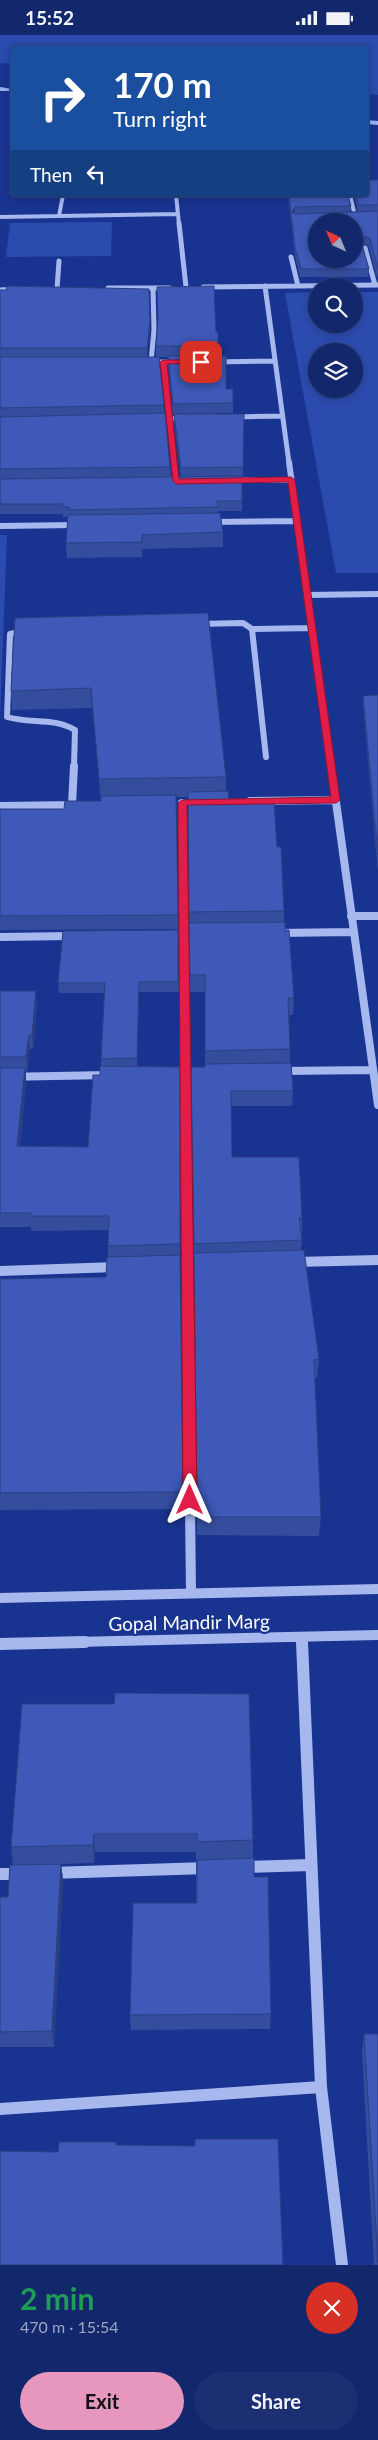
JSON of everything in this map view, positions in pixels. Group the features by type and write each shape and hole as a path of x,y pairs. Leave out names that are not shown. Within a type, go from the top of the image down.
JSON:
{"street":[{"path":"59,216 63,197"},
{"path":"176,197 186,287"},
{"path":"351,197 355,213"},
{"path":"0,217 178,214"},
{"path":"105,288 376,285 365,248"},
{"path":"291,257 298,286"},
{"path":"57,289 58,261"},
{"path":"265,286 378,1105"},
{"path":"151,362 154,330 153,288"},
{"path":"0,290 19,289"},
{"path":"48,289 67,289"},
{"path":"211,362 275,361"},
{"path":"142,362 182,362"},
{"path":"163,362 176,481"},
{"path":"224,417 282,416"},
{"path":"149,419 196,418"},
{"path":"226,481 291,480"},
{"path":"166,481 186,481"},
{"path":"204,523 297,521"},
{"path":"0,526 88,524"},
{"path":"308,595 378,594"},
{"path":"193,625 243,623 252,629 312,628"},
{"path":"252,629 266,757"},
{"path":"36,630 16,631 10,634 7,717 30,722 68,724 75,730 72,805"},
{"path":"239,801 336,800"},
{"path":"173,803 192,802"},
{"path":"182,803 192,1593"},
{"path":"0,806 82,805"},
{"path":"352,916 378,916"},
{"path":"273,933 354,932"},
{"path":"174,935 194,934"},
{"path":"0,937 77,936"},
{"path":"270,1072 373,1070"},
{"path":"0,1077 117,1075"},
{"path":"285,1262 378,1260"},
{"path":"0,1271 129,1267"},
{"name":"Gopal Mandir Marg","path":"0,1597 378,1589"},
{"name":"Gopal Mandir Marg","path":"0,1644 378,1635"},
{"path":"302,1637 321,2087 342,2265"},
{"path":"0,1874 311,1865"},
{"path":"0,2109 321,2087"}],"shaded area":[{"path":"0,35 378,35 378,95 369,94 369,45 10,45 10,64 0,63"},
{"path":"112,222 111,256 6,257 10,223"},
{"path":"308,292 308,333 363,333 363,292 378,292 378,573 336,573 285,293"},
{"path":"0,535 7,535 0,720"}],"building":[{"path":"369,180 378,180 378,205 358,205 356,197 369,197"},
{"path":"289,197 349,197 351,206 295,207 292,212 295,214 308,214 308,268 363,268 363,248 369,269 301,269 295,248"},
{"path":"378,211 378,269 370,239 365,236 363,238 363,213 323,213"},
{"path":"7,286 149,289 150,321 147,348 0,348 0,290 6,290"},
{"path":"214,286 218,346 156,346 158,319 157,287"},
{"path":"168,356 226,356 226,389 233,389 233,403 173,404"},
{"path":"0,357 159,357 164,405 0,408"},
{"path":"165,413 170,467 0,469 0,417"},
{"path":"174,414 244,414 243,467 181,468"},
{"path":"242,476 242,501 217,501 218,507 69,510 69,507 63,507 63,504 0,504 0,479"},
{"path":"220,513 223,532 142,535 142,542 66,543 68,515"},
{"path":"208,613 226,777 99,779 91,688 11,691 15,618"},
{"path":"378,695 378,855 363,696"},
{"path":"228,791 229,801 274,801 277,847 281,847 284,911 189,912 188,792"},
{"path":"176,795 178,915 0,916 0,809 64,809 65,801 101,801 101,796"},
{"path":"285,922 285,930 289,930 294,998 288,998 290,1049 205,1051 205,975 190,975 189,923"},
{"path":"178,930 178,982 139,982 137,1058 101,1059 105,983 58,983 63,931"},
{"path":"0,991 36,991 32,1035 29,1035 26,1057 0,1057"},
{"path":"291,1063 293,1091 231,1091 232,1157 299,1157 302,1218 299,1218 302,1240 194,1244 191,1067 205,1067 205,1064"},
{"path":"100,1066 180,1067 180,1244 108,1246 109,1216 30,1216 31,1213 0,1213 0,1068 25,1068 17,1146 88,1147 93,1075 100,1075"},
{"path":"304,1250 319,1359 314,1360 321,1517 197,1517 194,1253"},
{"path":"180,1255 183,1492 0,1493 0,1279 106,1277 107,1257"},
{"path":"115,1693 249,1694 253,1840 197,1842 197,1834 94,1834 93,1845 11,1847 22,1704 114,1704"},
{"path":"254,1858 254,1877 268,1877 271,2014 130,2015 133,1903 197,1903 197,1860"},
{"path":"61,1864 52,2031 0,2032 0,1897 8,1897 10,1865"},
{"path":"364,2034 378,2034 378,2263"},
{"path":"195,2139 278,2139 283,2265 0,2265 0,2151 58,2152 59,2142 116,2142 116,2145 195,2146"}],"waterway":[{"path":"0,89 10,90"},
{"path":"369,122 378,123"}],"route":[{"path":"190,1500 182,803 336,800 291,480 176,481 163,362 201,362"}]}
